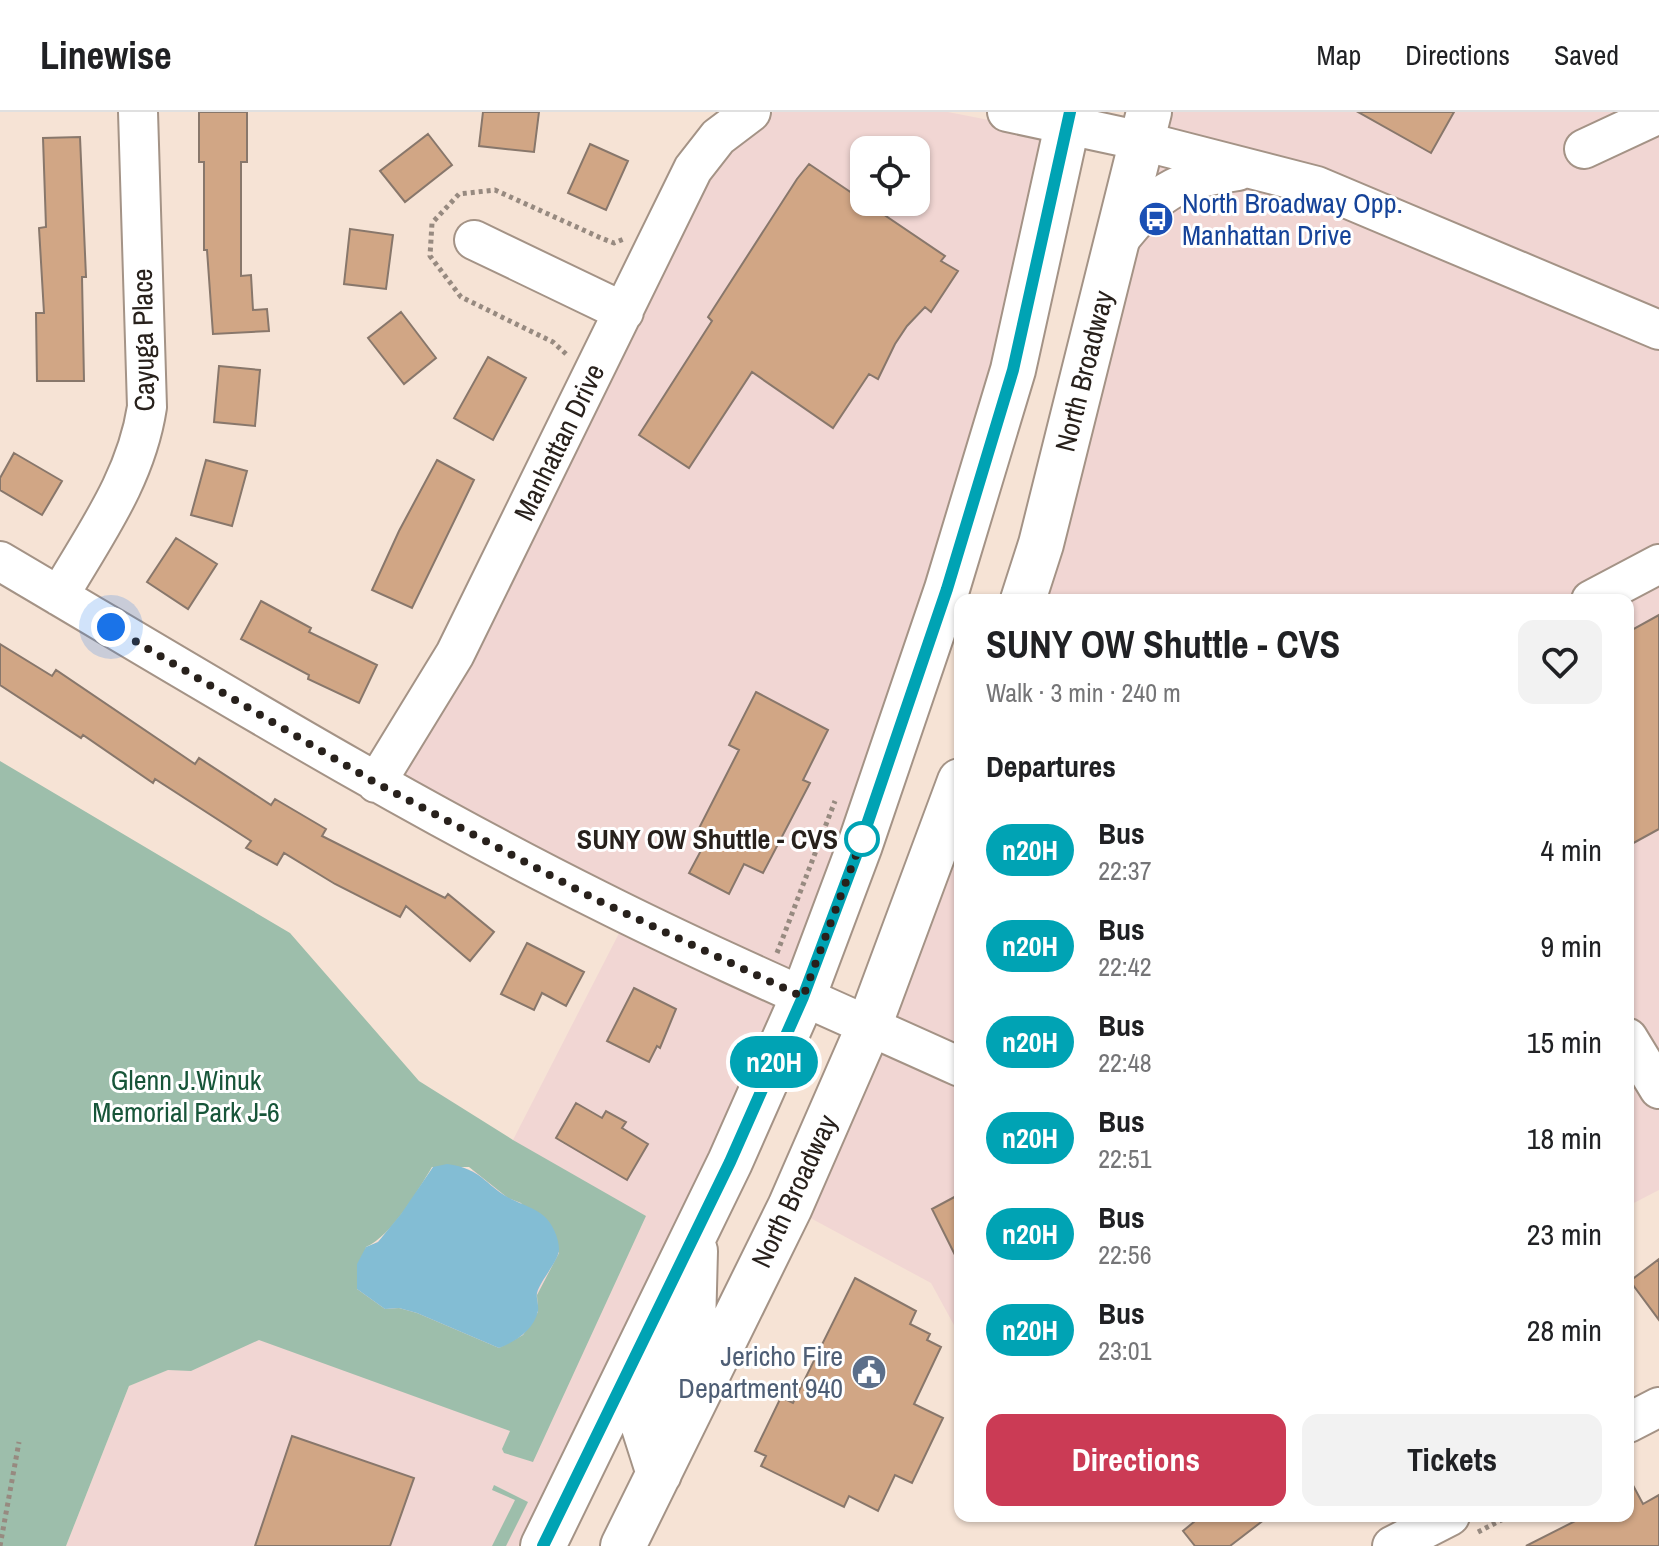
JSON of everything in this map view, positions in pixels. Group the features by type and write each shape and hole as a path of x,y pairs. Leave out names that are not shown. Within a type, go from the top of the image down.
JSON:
{"main road":[{"path":"543,1546 695,1236 803,997 860,845 957,557 1013,370 1069,119"},
{"name":"North Broadway","path":"1025,594 1041,544 1145,126"},
{"name":"North Broadway","path":"623,1546 790,1207 869,1026 954,797"},
{"path":"659,1474 643,1424 693,1327 695,1236"}],"street":[{"name":"Cayuga Place","path":"59,596 128,478 142,439 147,407 138,112"},
{"name":"Manhattan Drive","path":"376,783 455,654 693,169 718,137 751,112"},
{"path":"1007,112 1145,126 1251,169 1317,186 1659,330"},
{"path":"1584,149 1656,114"},
{"path":"1116,244 1142,212 1180,183 1202,176 1251,169"},
{"path":"474,240 624,312"},
{"path":"0,561 376,783 597,900 954,1064"},
{"path":"1602,594 1659,564"},
{"path":"1634,1048 1659,1089"},
{"path":"1634,1420 1659,1407"},
{"path":"1392,1546 1438,1522"}],"path":[{"path":"565,363 567,354 553,342 461,297 430,256 432,223 459,194 495,190 614,243 633,231"},
{"path":"765,958 775,956 838,792"},
{"path":"0,1546 19,1442"}],"shaded area":[{"path":"773,112 948,112 1045,131 968,472 792,975 675,1228 518,1546 66,1546 129,1386 252,1335 513,1140 633,906 400,783 502,593 697,185 727,147"},
{"path":"1172,112 1659,112 1659,1190 1634,1203 1634,594 1025,594 1092,337"},
{"path":"954,796 954,1325 931,1283 790,1207"}],"green space":[{"name":"Glenn J.Winuk Memorial Park J-6","path":"0,761 290,933 419,1081 513,1140 646,1216 533,1462 504,1453 502,1449 510,1431 259,1340 191,1371 168,1370 129,1386 66,1546 0,1546","holes":["432,1167 469,1167 508,1198 521,1203 559,1253 537,1295 538,1312 523,1335 499,1348 417,1313 399,1308 385,1309 357,1289 366,1247 394,1223"]},
{"path":"494,1485 528,1502 506,1546 492,1546 515,1500 492,1490"}],"water":[{"path":"447,1164 476,1173 511,1199 540,1213 550,1223 558,1240 558,1254 537,1293 536,1318 523,1334 499,1348 417,1313 399,1308 385,1309 357,1289 357,1264 366,1247 378,1242 433,1167"}],"building":[{"path":"199,112 247,112 247,162 241,162 241,276 251,275 253,310 267,309 269,331 213,334 207,250 204,250 204,162 199,162"},
{"path":"483,112 539,112 534,152 479,146"},
{"path":"1358,112 1454,112 1431,153"},
{"path":"428,134 452,165 405,202 380,171"},
{"path":"80,137 86,277 82,277 84,381 37,381 36,313 44,313 39,228 46,227 43,138"},
{"path":"590,144 628,161 606,210 568,193"},
{"path":"809,164 850,192 850,216 886,216 945,256 941,261 958,271 931,312 925,307 907,326 878,379 869,374 833,428 752,372 689,468 639,435 712,321 708,317"},
{"path":"350,229 393,235 386,289 344,284"},
{"path":"401,312 436,358 404,384 368,338"},
{"path":"488,357 526,378 493,440 454,418"},
{"path":"219,366 260,370 255,426 214,422"},
{"path":"14,453 62,481 42,515 0,490 0,478"},
{"path":"206,460 247,471 232,526 191,515"},
{"path":"437,460 474,480 412,608 372,590"},
{"path":"176,538 217,564 188,609 147,582"},
{"path":"261,601 311,628 309,632 377,665 359,703 308,679 309,675 241,639"},
{"path":"1659,615 1659,829 1634,843 1634,629"},
{"path":"0,644 52,676 56,670 195,764 199,758 271,805 275,799 326,829 322,836 445,898 448,894 494,932 470,961 406,906 400,917 335,884 284,853 277,865 246,848 251,841 155,779 153,783 83,735 81,738 0,685"},
{"path":"756,692 828,730 803,780 810,783 763,873 744,864 729,894 689,873 705,843 694,838 739,750 729,745"},
{"path":"527,943 584,972 566,1006 542,993 534,1010 501,994"},
{"path":"634,988 676,1009 660,1048 657,1046 649,1062 607,1041"},
{"path":"576,1103 602,1118 606,1111 626,1122 622,1128 648,1144 627,1180 556,1138"},
{"path":"954,1197 954,1253 932,1209"},
{"path":"1659,1259 1659,1320 1634,1286 1634,1278"},
{"name":"Jericho Fire Department 940","path":"855,1278 916,1311 910,1324 930,1334 927,1340 941,1347 914,1404 943,1418 912,1483 895,1475 878,1511 849,1496 844,1507 761,1466 766,1456 755,1451 781,1397 793,1403"},
{"path":"292,1436 414,1478 390,1546 255,1546"},
{"path":"1634,1487 1643,1504 1659,1495 1659,1546 1526,1546 1573,1522 1634,1522"},
{"path":"1194,1522 1261,1522 1230,1546 1195,1546 1183,1531"}],"bus line":[{"name":"n20H","path":"543,1546 730,1162 803,997 860,845 947,589 1013,370 1070,112"}],"place":[{"name":"North Broadway Opp. Manhattan Drive","path":"1156,219"},
{"name":"SUNY OW Shuttle - CVS","path":"862,839"},
{"name":"Jericho Fire Department 940","path":"869,1372"}],"route":[{"path":"111,627 376,783 597,900 803,997 862,839"}]}
